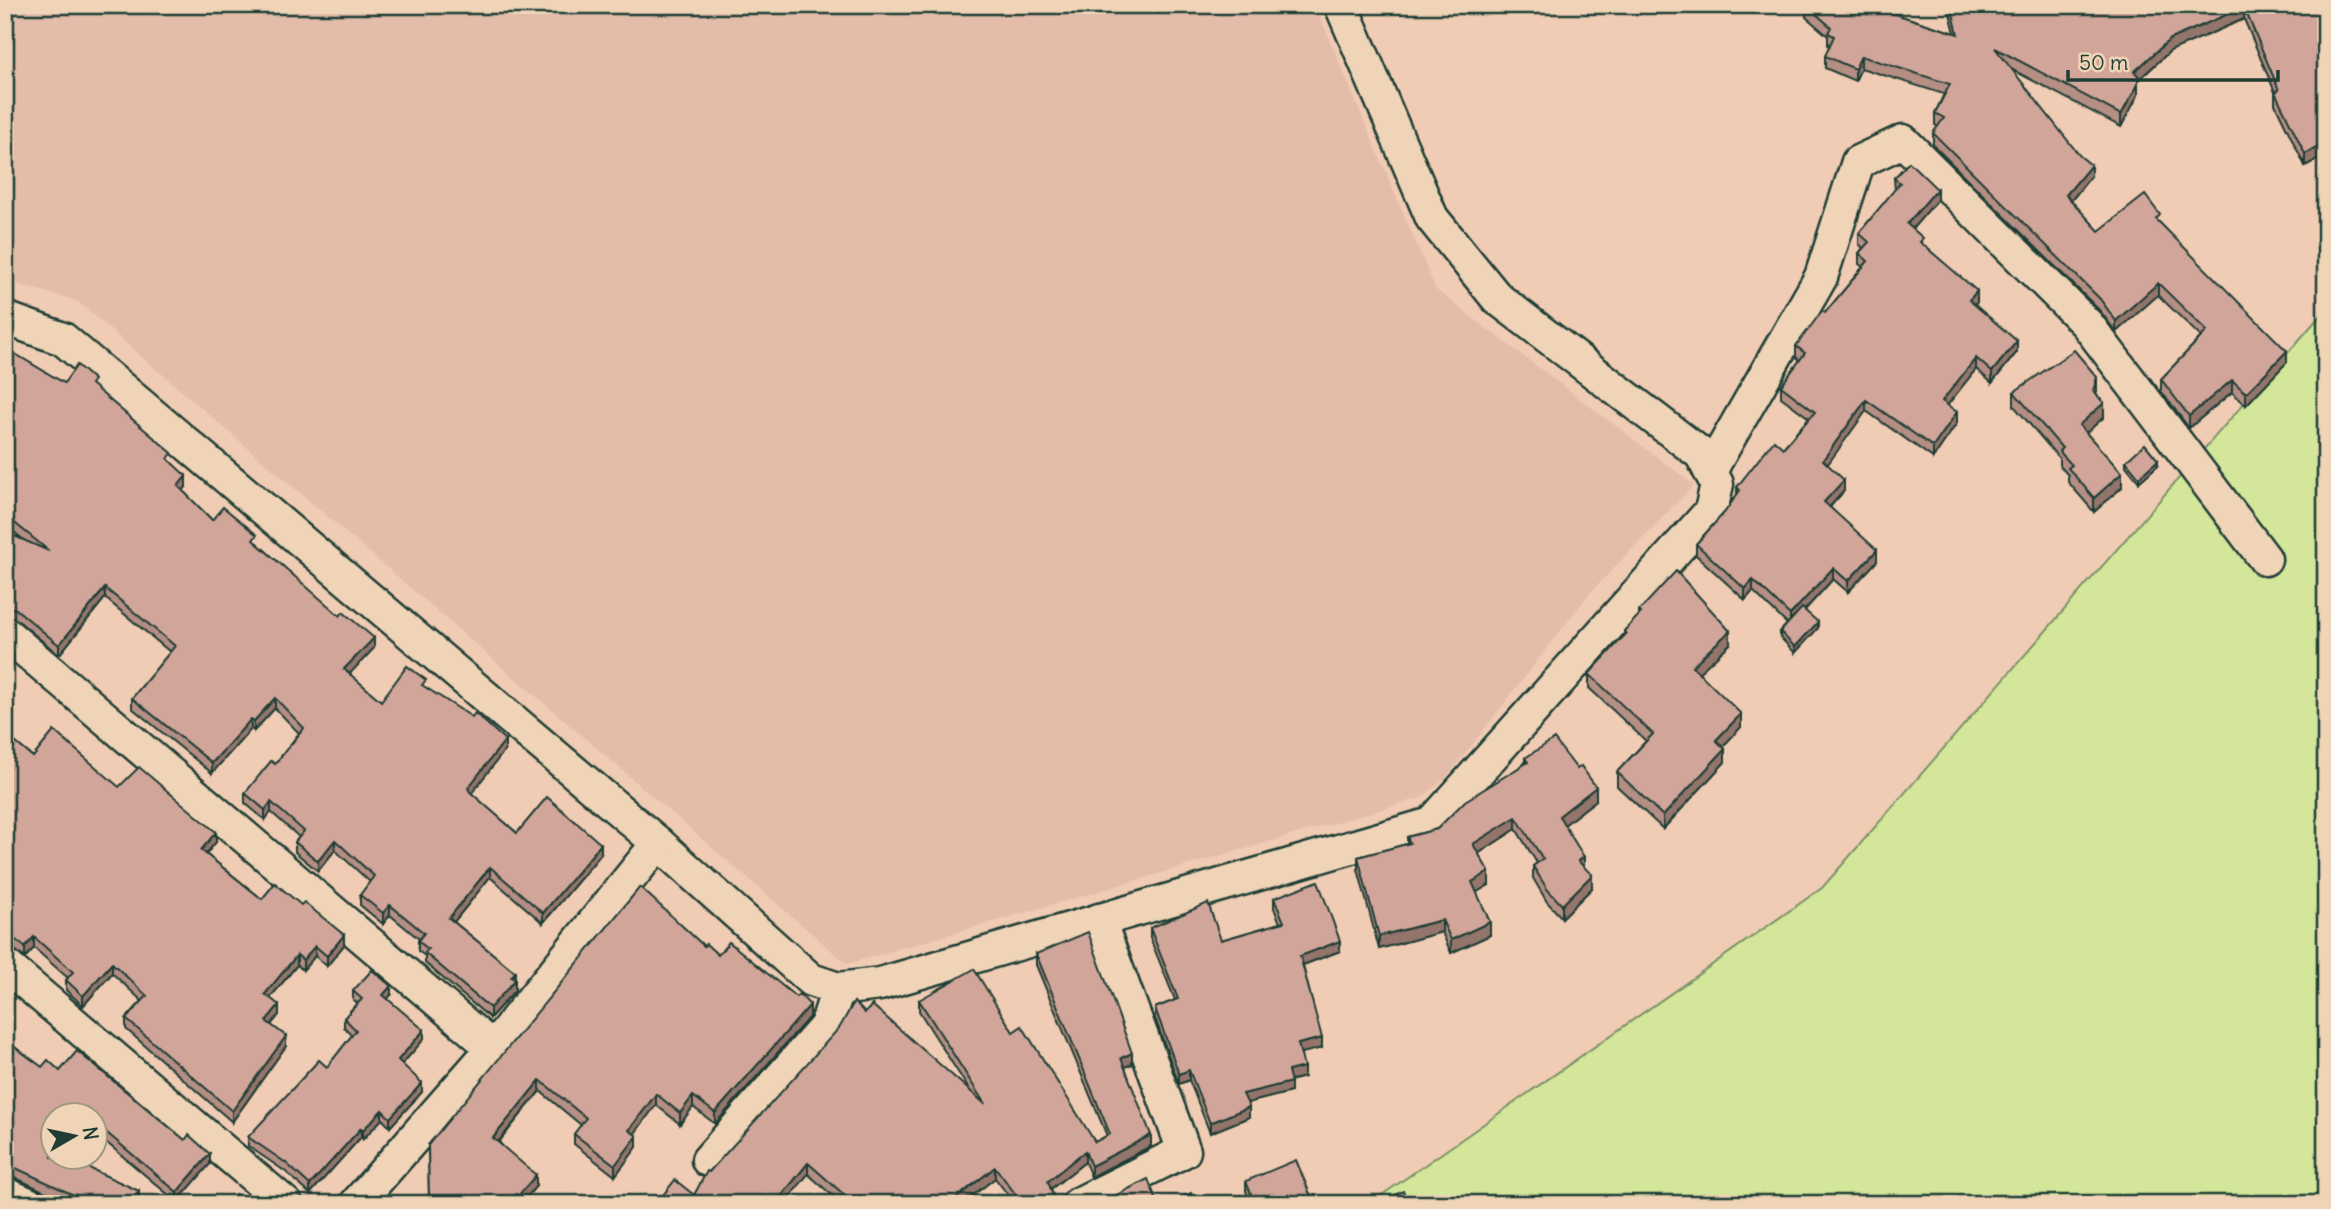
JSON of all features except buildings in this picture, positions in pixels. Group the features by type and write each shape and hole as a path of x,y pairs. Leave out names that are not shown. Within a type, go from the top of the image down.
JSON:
{"street":[{"path":"7,320 62,339 658,844 811,980 838,989 880,985 1431,824 1711,511 1717,484 1701,454 1497,298 1432,218 1341,5"},
{"path":"1710,471 1821,277 1858,162 1903,141 2087,324 2265,559"},
{"path":"5,633 493,1048"},
{"path":"356,1204 493,1048 658,844"},
{"path":"1078,1204 1184,1151 1099,920"},
{"path":"5,965 286,1204"},
{"path":"708,1160 826,1026 838,989"},
{"path":"5,1194 28,1204"}],"shaded area":[{"path":"5,5 1315,5 1436,290 1694,485 1589,594 1447,777 1421,798 847,964 77,301 5,281"}],"green space":[{"path":"2326,309 2326,1204 1369,1204 1822,888"}]}
